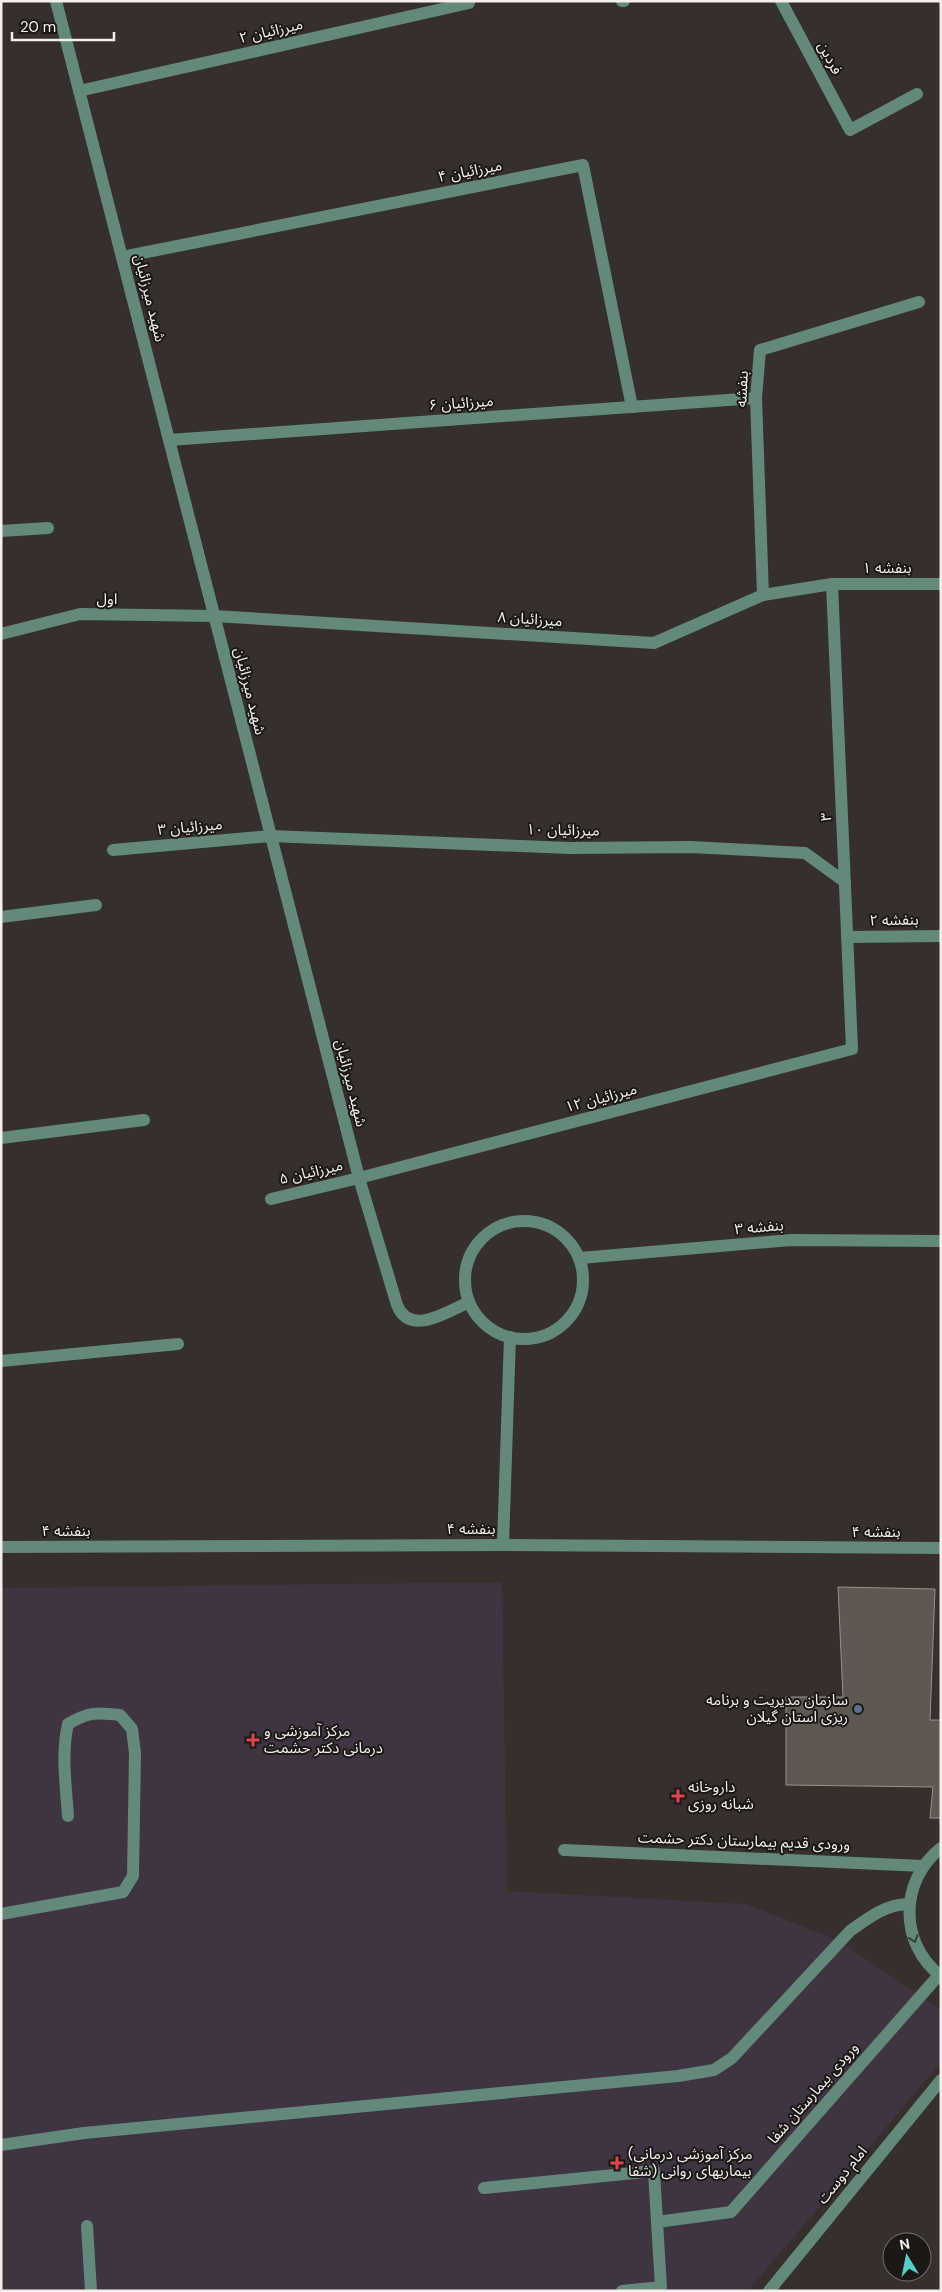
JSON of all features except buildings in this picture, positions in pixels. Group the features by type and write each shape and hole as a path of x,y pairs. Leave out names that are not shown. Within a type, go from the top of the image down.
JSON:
{"street":[{"name":"شهید میرزائیان","path":"56,1 359,1178 400,1314 407,1320 431,1319 469,1302"},
{"name":"فردین","path":"781,1 850,130 917,94"},
{"name":"میرزائیان ۲","path":"80,91 469,3"},
{"name":"میرزائیان ۴","path":"122,257 583,165 632,407"},
{"name":"بنفشه","path":"763,595 756,398 760,350 918,302"},
{"name":"میرزائیان ۶","path":"169,440 756,398"},
{"path":"1,531 48,528"},
{"name":"میرزائیان ۸","path":"214,616 654,643 763,595 832,584"},
{"name":"بنفشه ۱","path":"832,584 941,584"},
{"name":"۳","path":"832,584 852,1049"},
{"name":"اول","path":"1,634 80,614 214,616"},
{"name":"میرزائیان ۱۰","path":"271,836 569,848 690,847 805,853 845,882"},
{"name":"میرزائیان ۳","path":"113,850 271,836"},
{"path":"1,917 96,905"},
{"name":"بنفشه ۲","path":"847,937 941,936"},
{"name":"میرزائیان ۱۲","path":"359,1178 852,1049"},
{"path":"1,1138 144,1120"},
{"name":"میرزائیان ۵","path":"272,1198 359,1178"},
{"path":"522,1220 549,1226 570,1243 580,1258 584,1277 582,1295 569,1319 562,1326 546,1335 537,1338 510,1337 501,1334 485,1324 469,1302 465,1283 470,1256 480,1241 503,1224 522,1220"},
{"name":"بنفشه ۳","path":"580,1258 791,1240 941,1241"},
{"path":"503,1545 510,1337"},
{"path":"1,1361 178,1344"},
{"name":"بنفشه ۴","path":"1,1547 503,1545 941,1548"},
{"path":"1,1914 123,1892 133,1876 135,1753 132,1729 120,1715 101,1712 83,1715 68,1724 64,1740 68,1816"},
{"path":"940,1976 926,1962 915,1943 910,1924 909,1904 913,1885 923,1866 941,1848"},
{"name":"ورودی قدیم بیمارستان دکتر حشمت","path":"564,1850 923,1866"},
{"path":"1,2145 84,2133 678,2076 714,2070 732,2058 850,1931 870,1916 898,1904 909,1904"},
{"name":"ورودی بیمارستان شفا","path":"657,2222 731,2212 940,1976"},
{"name":"امام دوست","path":"768,2291 941,2080"},
{"path":"484,2188 654,2171 661,2287 622,2291"},
{"path":"87,2226 91,2291"}],"shaded area":[{"name":"مرکز آموزشی و ‌درمانی دکتر حشمت","path":"502,1582 507,1891 746,1904 839,1941 941,2010 941,2062 748,2291 1,2291 1,1588"}],"place":[{"name":"سازمان مدیریت و برنامه ریزی استان گیلان","path":"858,1709"},
{"name":"مرکز آموزشی و ‌درمانی دکتر حشمت","path":"253,1740"},
{"name":"داروخانه شبانه روزی","path":"678,1796"},
{"name":"(مرکز آموزشی درمانی بیماریهای روانی (شفا","path":"617,2163"}]}
